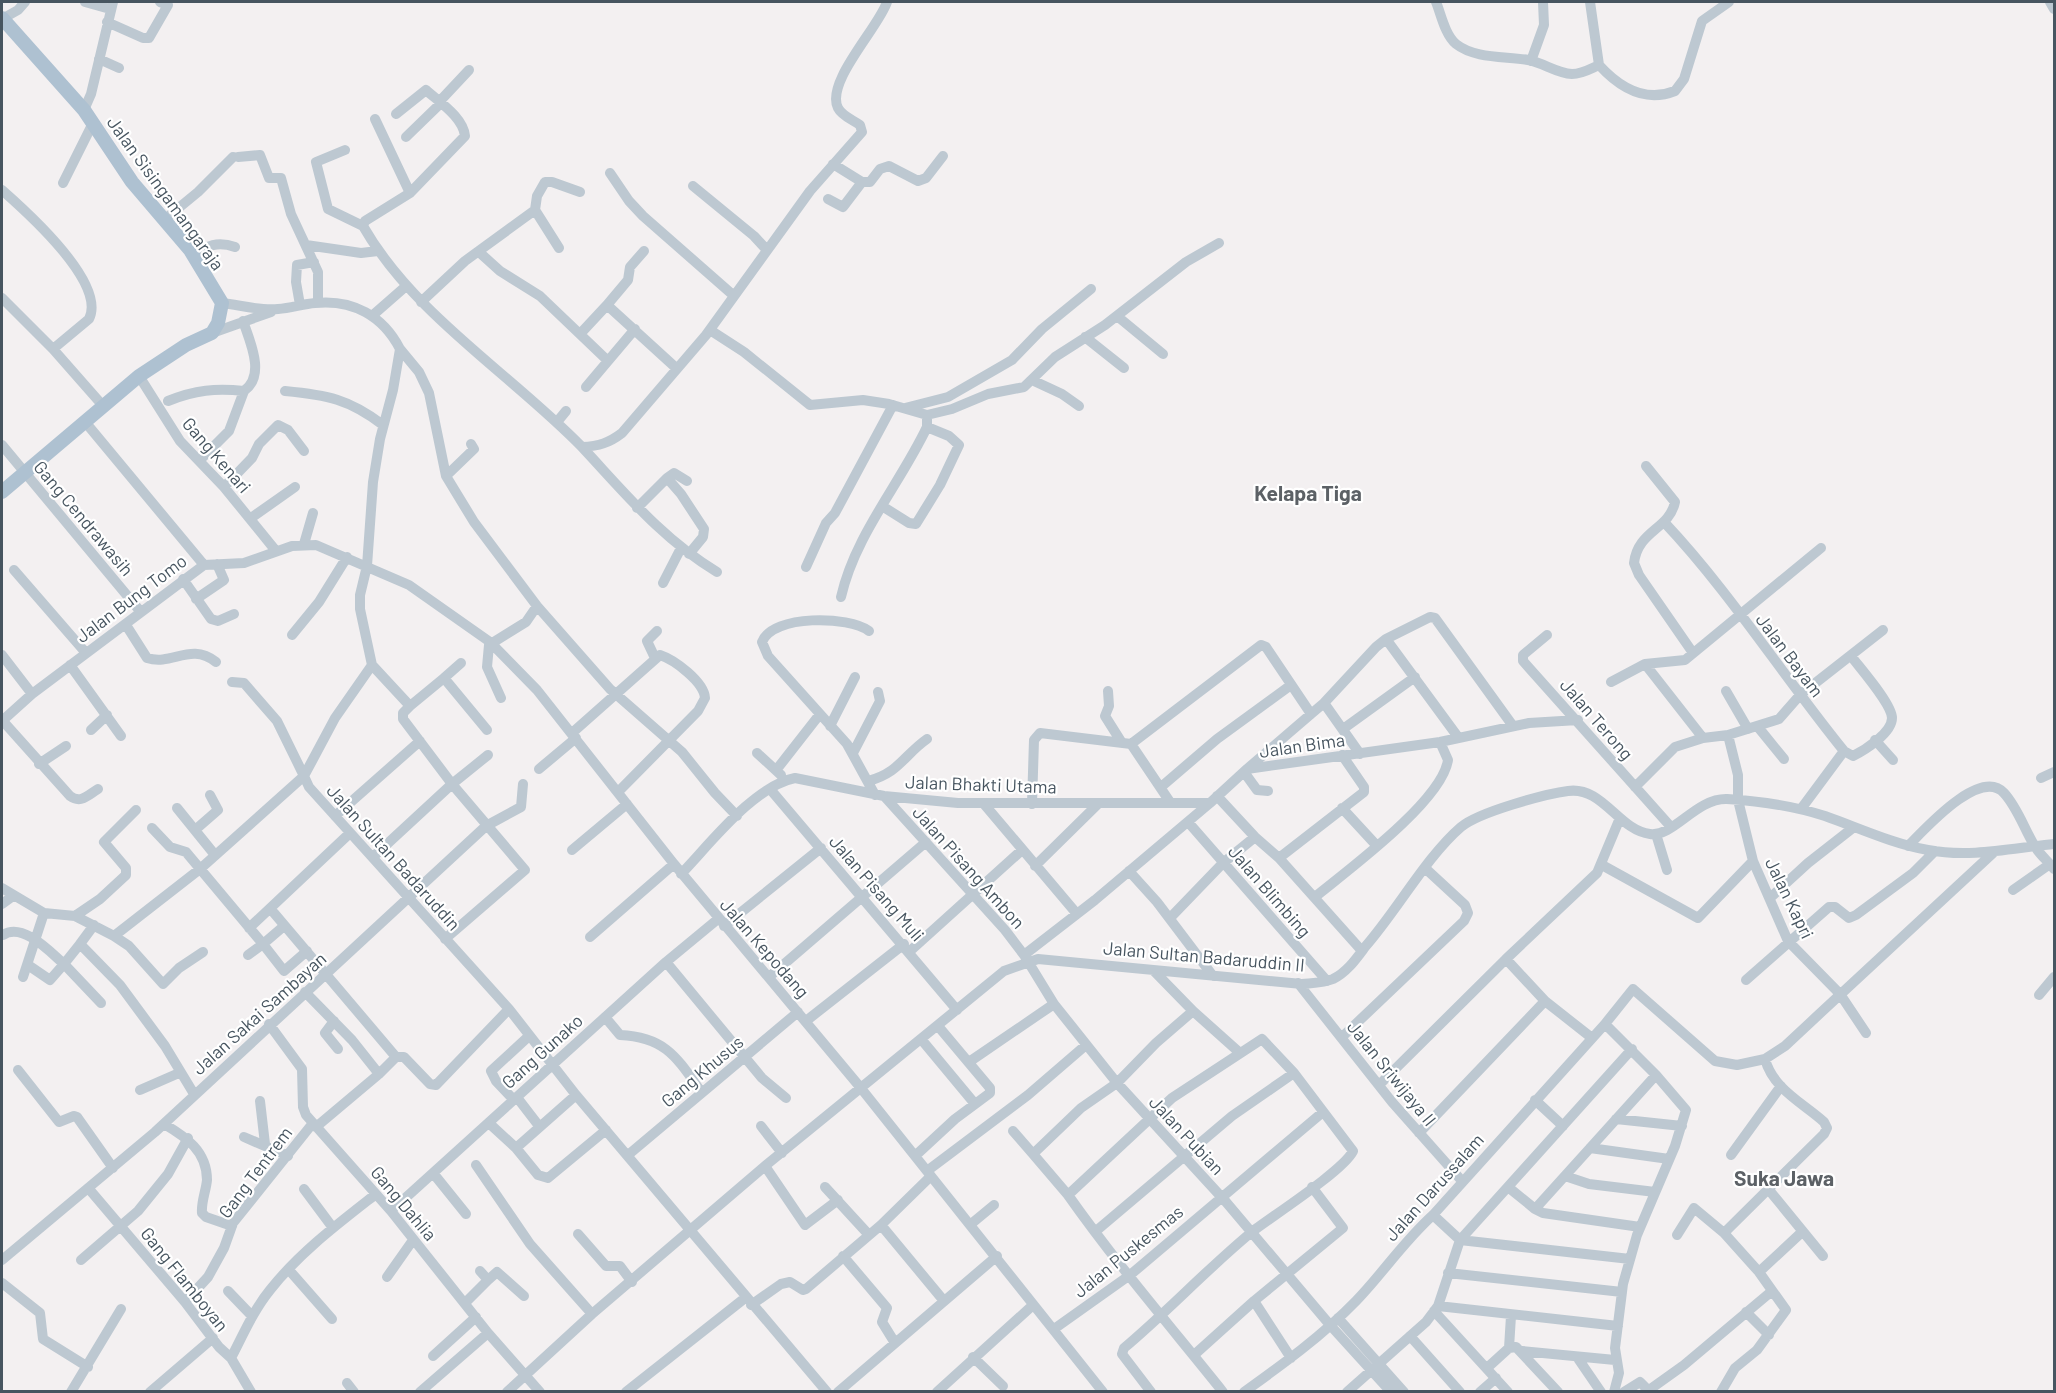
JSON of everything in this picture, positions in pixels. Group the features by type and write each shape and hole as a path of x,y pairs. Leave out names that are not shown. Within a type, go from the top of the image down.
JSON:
{"main road":[{"name":"Jalan Sisingamangaraja","path":"4,20 84,110 132,182 192,253 222,303"},
{"path":"2,492 139,376 186,345 212,333 218,323 222,303"}],"street":[{"path":"4,20 25,2"},
{"path":"84,110 92,94 111,5 85,2"},
{"path":"107,22 149,38 168,5 160,2"},
{"path":"582,447 610,442 622,433 675,367 710,330 766,249 863,129 840,111 837,105 842,80 887,2"},
{"path":"1436,2 1456,44 1488,55 1531,61 1548,69 1570,74 1578,74 1599,65"},
{"path":"1531,61 1544,25 1543,2"},
{"path":"1590,2 1599,65 1613,80 1649,96 1675,92 1684,79 1702,21 1730,2"},
{"path":"2050,2 2055,9"},
{"path":"99,59 119,68"},
{"path":"406,137 469,70"},
{"path":"363,226 368,219 410,193 464,138 462,126 425,90 396,114"},
{"path":"375,119 410,193"},
{"path":"65,179 93,123"},
{"path":"345,150 316,162 328,209 363,226 378,251 405,287 557,422 637,508 685,551 717,572"},
{"path":"164,220 235,157 260,155 269,178 281,178 291,214 314,262 318,273 318,303"},
{"path":"833,164 862,182 870,182 880,169 889,166 915,181 922,180 943,156"},
{"path":"610,173 629,201 643,216 733,295"},
{"path":"558,248 535,210 537,196 545,182 552,182 580,192"},
{"path":"828,199 843,207 862,182"},
{"path":"693,186 754,236 766,249"},
{"path":"2,190 29,214 54,242 86,283 92,299 92,313 89,319 53,349"},
{"path":"421,302 437,290 465,261 535,210"},
{"path":"192,253 218,243 235,246"},
{"path":"710,330 744,352 810,405 822,406 856,400 893,405 927,415 952,409 988,394 1019,389 1034,381 1046,364 1117,316 1186,262 1219,243"},
{"path":"306,245 362,252 378,251"},
{"path":"580,334 628,280 630,267 644,251"},
{"path":"479,252 500,271 540,296 608,361"},
{"path":"300,305 296,282 297,265 314,262"},
{"path":"373,315 405,287"},
{"path":"904,408 948,397 1012,360 1042,329 1091,289"},
{"path":"2,298 53,349 104,407"},
{"path":"222,303 277,310"},
{"path":"212,333 277,310 318,303 354,307 373,315 384,323 400,349 419,372 429,393 446,477 474,522 537,606 616,694 671,741 737,816"},
{"path":"607,305 675,367"},
{"path":"1117,316 1163,354"},
{"path":"199,461 229,431 244,391 255,379 255,366 243,321"},
{"path":"586,387 635,329"},
{"path":"1085,337 1124,368"},
{"path":"400,349 373,482 367,566 360,609 372,665 410,706"},
{"name":"Gang Kenari","path":"139,376 180,441 224,487 276,551"},
{"path":"1034,381 1062,394 1079,406"},
{"path":"168,401 185,394 213,388 244,391"},
{"path":"285,391 342,400 365,411 383,425"},
{"path":"806,567 826,523 835,513 893,405"},
{"path":"557,422 566,411"},
{"path":"841,597 852,565 882,506 927,428 927,415"},
{"path":"86,423 204,565"},
{"path":"224,487 252,458 259,444 278,424 288,430 304,451"},
{"path":"882,506 909,523 916,524 940,485 959,445 949,436 927,428"},
{"path":"446,477 474,450 471,444"},
{"name":"Gang Cendrawasih","path":"2,445 140,611"},
{"path":"1646,466 1675,502 1664,522 1642,539 1634,563 1639,575 1693,653"},
{"path":"637,508 674,473 687,481"},
{"path":"663,583 685,551 703,537 704,529 681,494 667,478"},
{"path":"251,518 295,487"},
{"path":"304,544 313,513"},
{"name":"Jalan Bayam","path":"1664,522 1695,555 1844,751"},
{"name":"Jalan Bung Tomo","path":"2,721 32,694 204,565 244,563 304,544 316,545 367,566"},
{"path":"1611,682 1645,664 1678,662 1693,653 1821,548"},
{"path":"292,635 319,602 347,557"},
{"path":"196,599 225,580 217,564"},
{"name":"Jalan Kepodang","path":"367,566 408,585 490,642 537,690 681,874 860,1087 997,1256 1103,1392"},
{"path":"14,570 86,653"},
{"path":"183,579 214,621 234,614"},
{"path":"501,698 487,667 490,642 526,622 537,606"},
{"path":"1268,791 1257,790 1245,770 1324,703 1376,646 1430,617 1435,618 1513,726"},
{"name":"Jalan Pisang Ambon","path":"869,630 860,624 803,621 783,623 764,637 763,646 768,656 853,753 880,796 926,842 1026,958"},
{"path":"126,625 147,658 162,660 199,653 216,662"},
{"path":"1635,787 1675,747 1704,738 1728,735 1779,718 1800,695 1883,630"},
{"path":"655,658 646,641 657,631"},
{"name":"Jalan Terong","path":"1547,635 1523,655 1523,661 1671,826"},
{"path":"1386,639 1458,737"},
{"path":"1032,804 1036,735 1126,744 1261,645 1266,647 1311,714"},
{"path":"2,655 32,694"},
{"path":"538,769 655,658 663,656 681,668 703,688 705,693 698,711 671,741 618,792"},
{"path":"1801,809 1844,751 1853,756 1889,726 1891,711 1851,656"},
{"path":"445,939 525,872 525,868 486,826 402,718 410,706 461,663"},
{"path":"1645,664 1704,738"},
{"name":"Jalan Sultan Badaruddin","path":"372,665 335,718 304,776 309,787 509,1009 576,1095 743,1291 748,1302 827,1392"},
{"path":"70,666 121,736"},
{"path":"830,726 855,676"},
{"path":"1343,729 1415,677"},
{"path":"444,678 487,730"},
{"path":"114,936 200,869 304,776 269,710 244,683 232,682"},
{"path":"1161,787 1217,739 1292,685"},
{"path":"1108,691 1109,706 1105,716 1161,787 1170,802"},
{"path":"853,753 880,701 878,692"},
{"path":"1726,692 1753,728 1784,759"},
{"path":"1324,703 1360,754"},
{"path":"777,769 820,714"},
{"path":"91,730 107,715"},
{"name":"Jalan Bima","path":"1026,958 1214,800 1245,770 1440,742 1513,726 1578,720"},
{"path":"2,721 39,764 75,800 82,800 98,789"},
{"name":"Jalan Kapri","path":"1728,735 1738,775 1738,800 1753,861 1788,941 1840,994 1866,1033"},
{"path":"868,780 885,776 902,764 916,746 927,738"},
{"path":"1875,740 1893,760"},
{"path":"335,816 420,741"},
{"path":"1315,897 1377,846 1439,782 1448,760 1440,742"},
{"path":"39,764 66,746"},
{"path":"681,874 737,816 784,780 777,769 757,753"},
{"path":"373,857 452,784 488,755"},
{"path":"1279,858 1365,789 1342,755"},
{"path":"2041,778 2055,772"},
{"name":"Jalan Bhakti Utama","path":"784,780 808,779 880,796 984,804 1098,804 1214,800"},
{"name":"Jalan Sakai Sambayan","path":"2,1260 164,1124 269,1024 410,899 486,826 521,807 523,784"},
{"path":"1908,846 1960,798 1977,787 1990,785 2003,792 2035,846 2052,867 2013,890"},
{"name":"Jalan Pisang Muli","path":"770,789 907,947 957,1010"},
{"name":"Jalan Sultan Badaruddin II","path":"507,1392 592,1314 692,1231 765,1166 1004,971 1026,958 1298,983 1327,981 1342,974 1447,840 1475,818 1569,791 1588,794 1641,832 1656,834"},
{"path":"195,830 217,813 218,807 210,795"},
{"path":"1214,800 1279,858 1362,951"},
{"path":"1667,870 1656,834 1706,802 1714,800 1738,800 1801,809 1908,846 1935,851 1993,853 2055,844"},
{"path":"572,850 627,804"},
{"path":"984,804 1077,914"},
{"path":"1035,866 1098,804"},
{"path":"177,808 215,855"},
{"path":"1342,808 1377,846"},
{"path":"75,916 100,899 126,875 126,868 104,842 136,810"},
{"path":"1379,1085 1506,959 1598,873 1620,818"},
{"name":"Jalan Blimbing","path":"1188,822 1327,981"},
{"path":"1770,897 1854,827"},
{"path":"153,828 170,847 186,852 284,971 307,951"},
{"path":"249,928 350,833"},
{"path":"1170,918 1223,863 1255,837"},
{"path":"769,977 926,842"},
{"name":"Gang Gunako","path":"391,1211 666,962 821,848"},
{"name":"Gang Khusus","path":"628,1155 744,1057 907,947 1022,850"},
{"path":"1746,980 1829,907 1835,907 1849,918 1856,915 1912,873 1935,851"},
{"path":"1724,1233 1824,1134 1827,1128 1824,1122 1781,1086 1768,1070 1765,1059 1785,1046 1993,853"},
{"path":"1602,865 1698,918 1753,861"},
{"path":"590,937 674,864"},
{"path":"1342,1037 1464,921 1468,913 1465,905 1426,869"},
{"path":"1129,871 1170,918 1213,976"},
{"path":"2,888 44,913 75,916 114,936 129,946 164,984 179,968 203,952"},
{"path":"2,904 13,896"},
{"path":"23,977 44,913"},
{"path":"274,913 396,1057 404,1057 430,1084 436,1085 509,1009"},
{"path":"28,965 50,980 94,925"},
{"path":"248,955 284,926"},
{"path":"3,935 14,931 36,939 64,964 100,1003"},
{"path":"80,944 120,985 165,1046 179,1073 194,1094"},
{"name":"Jalan Pubian","path":"1026,958 1054,1004 1117,1083 1221,1197 1286,1273 1375,1367"},
{"path":"1506,959 1545,1001 1592,1038"},
{"path":"666,962 762,1078 786,1098"},
{"path":"1153,970 1193,1011 1240,1053"},
{"path":"2039,995 2055,977"},
{"name":"Jalan Sriwijaya II","path":"1298,983 1379,1085 1462,1181"},
{"name":"Jalan Darussalam","path":"1244,1392 1291,1358 1334,1322 1412,1233 1433,1215 1605,1024 1633,988 1715,1061 1737,1065 1765,1059"},
{"path":"305,992 380,1074"},
{"path":"1419,1133 1545,1001"},
{"path":"969,1062 1054,1004"},
{"path":"1033,1154 1081,1108 1117,1083 1156,1042 1193,1011"},
{"path":"605,1017 620,1035 640,1036 661,1044 680,1062 702,1093"},
{"path":"334,1022 325,1033 338,1049"},
{"name":"Gang Dahlia","path":"269,1024 302,1069 303,1107 314,1125 391,1211 488,1333 540,1392"},
{"path":"1605,1024 1632,1049 1686,1110 1682,1126 1640,1227 1630,1259 1622,1292 1615,1360 1619,1373 1614,1392"},
{"path":"915,1156 975,1104 990,1095 990,1088 938,1026"},
{"path":"529,1036 492,1071 496,1081 539,1126"},
{"path":"921,1040 975,1104"},
{"path":"1068,1195 1148,1119 1198,1079 1259,1040 1265,1040 1294,1073 1353,1151 1312,1187 1252,1232 1162,1316 1124,1348 1122,1354 1151,1392"},
{"path":"634,1389 748,1302 781,1284 790,1282 802,1290 806,1289 880,1225 929,1174 1028,1095 1086,1045"},
{"path":"1347,1392 1410,1336 1436,1309 1460,1240 1632,1049"},
{"name":"Gang Tentrem","path":"185,1302 208,1277 224,1248 232,1226 314,1125 380,1074 396,1057"},
{"path":"18,1070 59,1122 77,1117 113,1168"},
{"path":"140,1090 179,1073"},
{"path":"1096,1231 1232,1116 1294,1073"},
{"path":"1535,1209 1656,1075"},
{"path":"1731,1155 1781,1086"},
{"path":"516,1148 576,1095"},
{"path":"260,1101 265,1144"},
{"path":"1535,1101 1563,1126"},
{"name":"Jalan Puskesmas","path":"1054,1329 1130,1275 1323,1112"},
{"path":"1616,1119 1682,1126"},
{"path":"164,1124 188,1138 199,1151 207,1178 202,1213 206,1217 232,1226"},
{"path":"491,1125 516,1148 538,1175 548,1178 606,1130"},
{"path":"761,1126 782,1153"},
{"path":"1013,1131 1068,1195 1223,1392"},
{"path":"244,1137 265,1144 288,1156"},
{"path":"81,1260 138,1211 168,1174 188,1138"},
{"path":"1590,1148 1669,1159"},
{"path":"476,1165 530,1244 592,1314"},
{"path":"765,1166 805,1225 808,1225 838,1200"},
{"path":"433,1173 466,1214"},
{"path":"1565,1176 1589,1184 1655,1192"},
{"path":"825,1187 869,1235"},
{"path":"1194,1356 1286,1273 1344,1226 1312,1187"},
{"path":"1508,1187 1543,1213 1640,1227"},
{"name":"Gang Flamboyan","path":"89,1189 231,1358 247,1390"},
{"path":"304,1189 333,1228"},
{"path":"1769,1190 1823,1256"},
{"path":"231,1358 252,1316 289,1270 333,1228 376,1194"},
{"path":"970,1224 994,1204"},
{"path":"1677,1235 1694,1208 1724,1233 1759,1272 1786,1310 1756,1350 1735,1368 1721,1392"},
{"path":"1433,1215 1460,1240 1630,1259"},
{"path":"880,1225 944,1301"},
{"path":"1759,1272 1802,1232"},
{"path":"578,1234 606,1266 620,1266 632,1282"},
{"path":"387,1277 413,1240"},
{"path":"843,1256 887,1308 882,1322 895,1343"},
{"path":"838,1392 997,1256"},
{"path":"289,1270 332,1319"},
{"path":"480,1271 488,1280"},
{"path":"465,1303 497,1272 524,1296"},
{"path":"1448,1274 1622,1292"},
{"path":"2,1283 40,1313 43,1339 88,1367"},
{"path":"228,1291 252,1316"},
{"path":"1624,1392 1640,1382 1650,1391 1772,1291"},
{"path":"1254,1301 1291,1358"},
{"path":"937,1392 1033,1305"},
{"path":"71,1392 121,1309"},
{"path":"1436,1309 1618,1326"},
{"path":"1436,1309 1508,1392"},
{"path":"1746,1312 1769,1335"},
{"path":"1487,1368 1509,1347 1511,1316"},
{"path":"433,1356 476,1317"},
{"path":"420,1392 488,1333"},
{"path":"1410,1336 1460,1392"},
{"path":"150,1392 213,1338"},
{"path":"1509,1347 1516,1347 1522,1351 1558,1392"},
{"path":"1522,1351 1615,1360"},
{"path":"973,1357 1003,1386"},
{"path":"1577,1357 1601,1392"},
{"path":"1375,1367 1391,1392"},
{"path":"1375,1367 1404,1392"},
{"path":"1480,1392 1496,1378"}],"district":[{"name":"Kelapa Tiga","path":"1308,492"},
{"name":"Suka Jawa","path":"1784,1177"}]}
